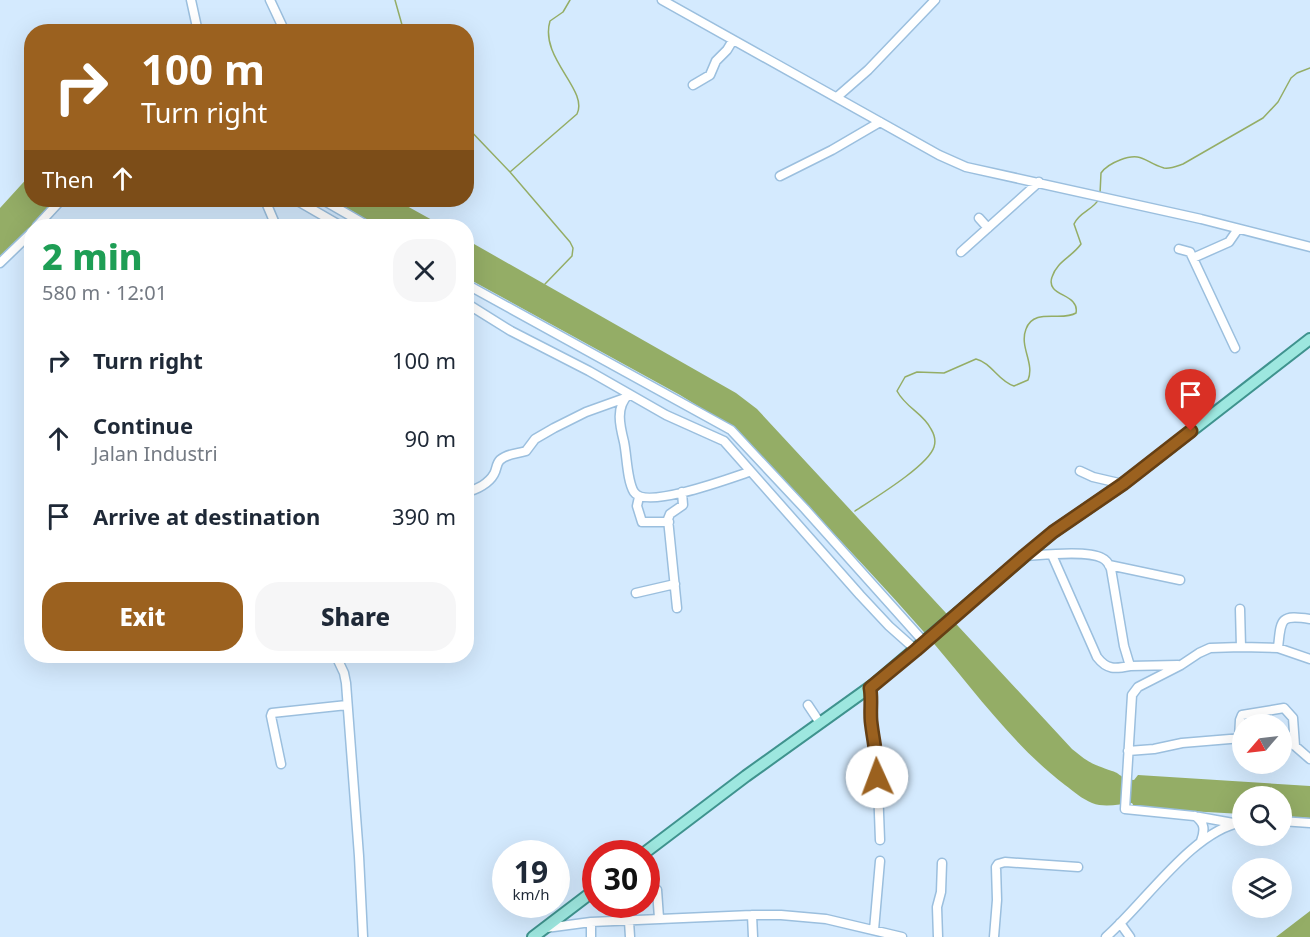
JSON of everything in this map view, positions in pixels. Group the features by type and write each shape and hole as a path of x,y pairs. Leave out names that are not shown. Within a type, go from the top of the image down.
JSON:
{"main road":[{"path":"660,841 736,782 870,688 1053,532 1123,484 1310,339"},
{"path":"533,937 582,900"}],"street":[{"path":"191,0 196,24"},
{"path":"270,0 281,24"},
{"path":"662,0 939,155 966,167 1201,219 1310,247"},
{"path":"837,97 868,70 935,0"},
{"path":"693,85 710,75 716,61 727,50 732,40"},
{"path":"780,176 832,150 880,122"},
{"path":"961,252 1040,182"},
{"path":"43,219 55,207"},
{"path":"308,207 329,219"},
{"path":"335,207 356,219"},
{"path":"979,218 988,228"},
{"path":"1192,258 1229,242 1238,229"},
{"path":"0,263 24,240"},
{"path":"1179,249 1188,251 1192,258 1235,348"},
{"path":"474,288 731,430 806,509 923,644"},
{"path":"474,308 511,332 589,371 627,396 724,441 749,472 889,626 923,644"},
{"path":"627,396 620,415 620,426 633,489 639,497 646,499 682,492 749,472"},
{"path":"474,488 488,481 496,472 500,460 513,453 526,451 535,439 579,415 627,396"},
{"path":"1080,471 1123,484"},
{"path":"677,608 669,522 670,514 683,505 682,492"},
{"path":"639,497 637,506 642,522 669,522"},
{"path":"1052,555 1097,657 1107,667 1112,669 1130,666 1181,665"},
{"path":"1024,556 1094,556 1104,559 1109,565 1124,646 1130,666"},
{"path":"1109,565 1180,580"},
{"path":"636,593 675,584"},
{"path":"1240,609 1241,647"},
{"path":"1278,648 1282,623 1285,619 1292,616 1310,619"},
{"path":"1232,822 1125,809 1130,703 1133,692 1205,650 1241,647 1278,648 1310,659"},
{"path":"339,663 346,678 363,937"},
{"path":"870,688 871,720 877,760 880,840"},
{"path":"281,764 270,716 272,713 347,705"},
{"path":"808,705 820,723"},
{"path":"1248,714 1284,708 1290,714"},
{"path":"1292,716 1295,746"},
{"path":"1128,751 1232,739"},
{"path":"1292,744 1310,759"},
{"path":"1194,816 1202,821 1204,826 1201,841"},
{"path":"1292,822 1310,823"},
{"path":"1106,937 1201,841 1232,826"},
{"path":"874,930 880,861"},
{"path":"994,937 997,900 996,867 998,864 1005,862 1078,867"},
{"path":"938,937 937,908 941,892 942,863"},
{"path":"752,915 753,937"},
{"path":"660,918 752,915 812,917 902,937"},
{"path":"545,928 591,922 658,918"},
{"path":"629,921 630,937"},
{"path":"591,922 591,937"},
{"path":"1120,923 1130,937"}],"shaded area":[{"path":"24,182 24,207 49,207 38,219 24,219 24,235 0,256 0,208"},
{"path":"345,207 409,207 430,219 366,219"},
{"path":"474,244 736,393 757,409 1072,749 1083,757 1095,765 1134,780 1138,775 1310,786 1310,818 1292,817 1292,786 1232,786 1232,813 1135,808 1132,803 1102,805 1081,797 1026,751 901,606 744,437 680,395 474,282"},
{"path":"1310,911 1310,937 1276,937"}],"waterway":[{"path":"395,0 402,24"},
{"path":"510,172 577,114 579,105 576,95 551,48 548,35 550,21 563,12 570,0"},
{"path":"1100,194 1101,173 1109,165 1134,157 1164,168 1183,164 1263,118 1278,102 1291,78 1310,68"},
{"path":"474,134 510,172 573,248 572,256 545,284"},
{"path":"855,511 911,472 930,455 934,447 934,435 928,423 905,402 897,391 905,377 917,372 944,373 976,359 986,364 1008,384 1014,386 1028,380 1030,367 1024,342 1026,329 1035,318 1076,313 1073,302 1053,288 1052,277 1057,267 1081,244 1074,224 1076,220 1099,199"}],"route":[{"path":"877,777 877,753 871,720 870,688 1053,532 1123,484 1191,431"}]}
